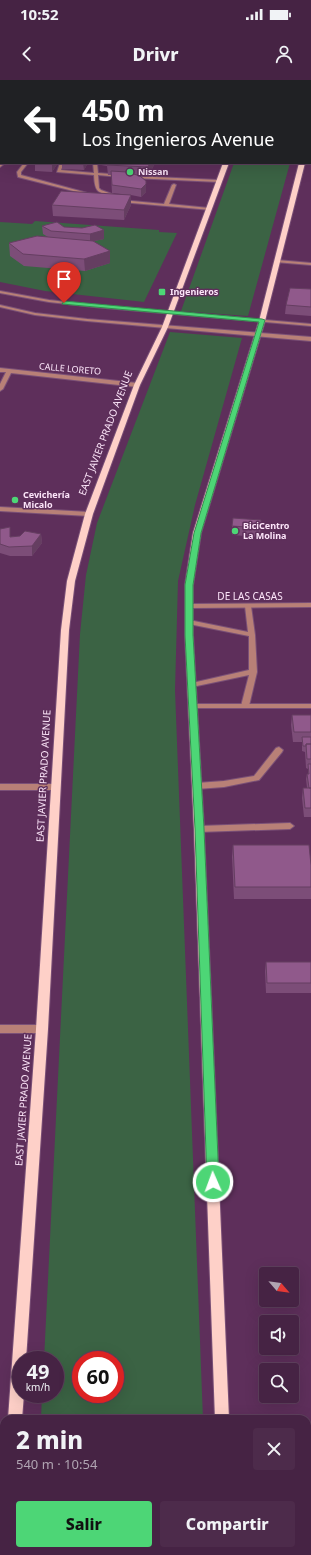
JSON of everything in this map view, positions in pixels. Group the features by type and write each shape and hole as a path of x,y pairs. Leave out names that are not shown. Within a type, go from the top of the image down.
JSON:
{"main road":[{"name":"EAST JAVIER PRADO AVENUE","path":"15,1415 42,1029 67,605 77,552 89,514 138,385 165,327 226,164"},
{"path":"222,1415 199,829 189,622 191,572 197,533 262,320 302,164"}],"street":[{"path":"148,80 161,80"},
{"path":"25,164 19,172 19,176 91,195"},
{"path":"62,164 58,171 96,175 219,181"},
{"path":"95,164 97,188 106,194 166,204"},
{"path":"166,204 174,185"},
{"path":"98,197 210,208"},
{"path":"277,261 311,264"},
{"path":"0,292 49,302 311,325"},
{"path":"0,306 35,314 165,327 311,338"},
{"name":"CALLE LORETO","path":"0,370 138,385"},
{"path":"0,389 9,372"},
{"path":"0,509 89,514"},
{"name":"DE LAS CASAS","path":"189,606 311,606"},
{"path":"245,706 253,672 252,635 248,606"},
{"path":"189,622 252,635"},
{"path":"192,685 253,672"},
{"path":"193,706 311,706"},
{"path":"197,786 224,784 256,778 279,750"},
{"path":"0,787 56,787"},
{"path":"199,829 290,826"},
{"path":"0,1029 42,1029"}],"green space":[{"path":"234,164 290,164 248,316 181,311"},
{"path":"35,221 159,230 159,232 177,233 144,302 45,291 0,282 0,222 32,224"},
{"path":"170,332 242,338 195,505 178,581 175,690 203,1415 41,1415 42,1403 64,1403 64,1351 44,1351 80,634 86,575 97,523"}],"building":[{"path":"108,164 150,164 148,167"},
{"path":"111,171 127,172 140,176 146,181 146,184 141,189 112,185"},
{"path":"61,191 131,195 124,210 52,205"},
{"path":"57,222 64,227 82,228 95,225 104,230 90,234 51,231 42,226"},
{"path":"37,236 93,241 110,251 84,259 23,254 9,243"},
{"path":"290,288 311,289 311,307 286,305"},
{"path":"233,518 261,520 261,528 232,526"},
{"path":"10,527 10,537 20,536 25,531 41,534 32,546 9,547 0,544 0,529"},
{"path":"292,715 311,715 311,732 294,732"},
{"path":"302,737 311,737 311,744 306,744 306,746 303,746"},
{"path":"306,744 311,744 311,759 307,759"},
{"path":"308,764 311,764 311,788 309,788 307,774 309,774"},
{"path":"303,788 311,788 311,808 305,808"},
{"path":"233,845 309,845 311,887 235,887"},
{"path":"266,962 311,962 311,983 267,983"}],"place":[{"name":"Nissan","path":"130,172"},
{"name":"Ingenieros","path":"162,292"},
{"name":"Cevichería Micalo","path":"15,500"},
{"name":"BiciCentro La Molina","path":"235,531"}],"route":[{"path":"64,303 262,320 197,533 189,585 189,635 199,829 213,1182"}]}
